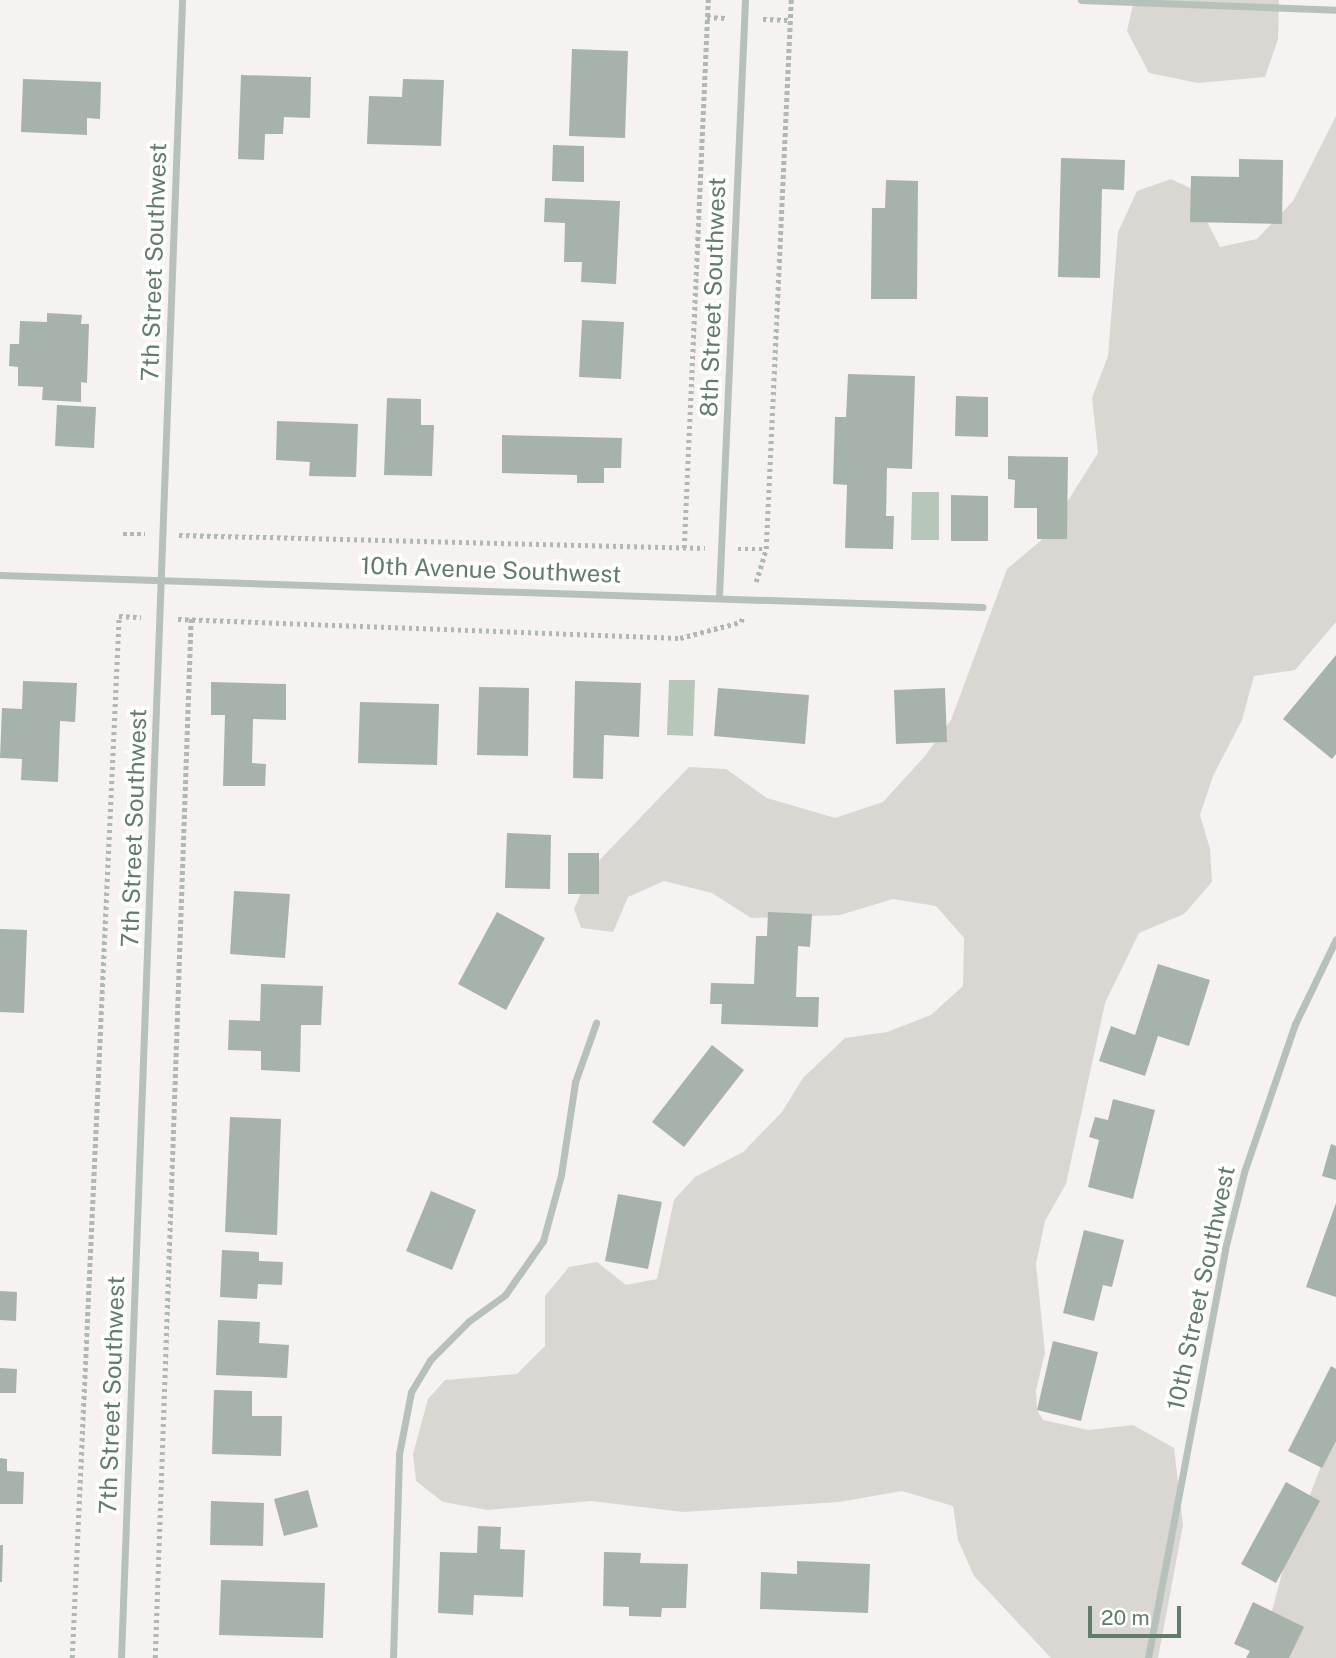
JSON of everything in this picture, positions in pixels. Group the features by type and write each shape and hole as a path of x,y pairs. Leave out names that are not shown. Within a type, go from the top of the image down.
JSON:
{"street":[{"name":"7th Street Southwest","path":"121,1658 163,580 182,0"},
{"name":"8th Street Southwest","path":"719,596 745,0"},
{"path":"1081,0 1336,10"},
{"name":"10th Avenue Southwest","path":"0,575 719,596 982,607"},
{"name":"10th Street Southwest","path":"1148,1658 1225,1249 1244,1172 1295,1024 1336,939"},
{"path":"393,1658 399,1454 411,1392 430,1360 469,1321 505,1295 543,1241 561,1175 575,1082 596,1023"}],"path":[{"path":"202,536 684,548 708,0"},
{"path":"765,550 791,0"},
{"path":"72,1658 119,617"},
{"path":"155,1658 191,619 680,638 741,622"}],"shaded area":[{"path":"1134,0 1279,0 1278,39 1265,77 1198,83 1149,73 1127,31"},
{"path":"1336,116 1336,622 1295,670 1254,676 1242,720 1213,776 1200,815 1210,849 1212,882 1184,914 1139,933 1105,1003 1066,1184 1045,1221 1036,1264 1045,1353 1036,1390 1037,1410 1043,1420 1088,1430 1133,1425 1174,1448 1183,1525 1158,1658 1051,1658 974,1576 958,1540 953,1506 902,1491 839,1502 683,1512 591,1501 488,1510 443,1502 416,1481 413,1454 428,1399 445,1380 517,1374 545,1346 545,1296 569,1267 597,1262 626,1285 657,1279 674,1200 695,1177 743,1152 782,1112 803,1078 845,1038 887,1032 931,1015 963,986 964,938 936,906 893,899 840,915 751,918 712,893 664,881 628,897 613,932 581,928 574,909 591,869 689,767 726,769 767,798 835,818 883,802 925,756 951,720 1007,569 1045,537 1098,453 1092,398 1108,356 1118,232 1137,191 1171,179 1190,188 1220,247 1257,239 1293,201"},
{"path":"912,492 939,492 939,540 911,540"},
{"path":"669,680 695,680 693,736 667,735"},
{"path":"1336,1427 1336,1658 1268,1658 1264,1641 1286,1558"}],"building":[{"path":"572,49 628,51 625,138 569,136"},
{"path":"241,75 311,77 310,118 284,117 283,134 265,134 264,160 238,159"},
{"path":"23,79 101,82 100,119 87,118 87,135 21,132"},
{"path":"403,79 444,80 441,146 367,144 369,96 402,97"},
{"path":"553,145 584,146 584,182 552,181"},
{"path":"1061,158 1125,160 1124,190 1102,189 1100,278 1058,277"},
{"path":"1239,159 1283,160 1282,224 1190,222 1191,176 1239,177"},
{"path":"886,180 918,181 917,299 871,299 872,208 885,208"},
{"path":"545,198 620,201 616,284 581,282 582,262 564,262 565,223 544,222"},
{"path":"47,313 82,315 81,324 89,324 87,383 81,382 81,402 42,400 43,387 18,386 18,367 9,366 10,344 19,344 20,321 47,322"},
{"path":"582,320 624,322 621,379 579,377"},
{"path":"848,374 915,376 912,469 887,468 886,516 894,516 893,549 845,548 847,485 833,484 835,417 846,417"},
{"path":"956,396 988,397 988,437 955,436"},
{"path":"387,398 421,399 421,425 434,425 432,476 384,475"},
{"path":"57,405 96,407 94,448 55,446"},
{"path":"277,421 358,424 356,477 309,476 310,462 276,460"},
{"path":"502,435 622,438 621,468 604,468 604,483 577,483 577,475 502,473"},
{"path":"1008,456 1068,457 1067,539 1037,539 1037,508 1014,508 1015,480 1008,479"},
{"path":"951,495 988,496 988,541 951,541"},
{"path":"1336,655 1336,754 1332,759 1283,719"},
{"path":"23,681 77,683 75,722 60,721 58,782 21,780 22,759 0,758 2,708 22,709"},
{"path":"575,681 641,683 639,737 604,735 603,779 573,778"},
{"path":"211,682 286,684 286,720 253,719 252,763 266,764 265,786 223,786 225,715 211,715"},
{"path":"479,687 529,688 528,756 477,755"},
{"path":"718,688 809,695 805,744 714,736"},
{"path":"945,688 947,742 896,744 894,690"},
{"path":"360,702 439,704 437,765 358,763"},
{"path":"507,833 551,835 550,889 505,888"},
{"path":"568,853 599,853 599,894 568,894"},
{"path":"234,891 290,894 285,958 230,954"},
{"path":"497,912 545,938 506,1010 458,984"},
{"path":"768,912 812,914 810,947 798,946 796,997 819,997 818,1027 721,1024 722,1004 710,1004 711,983 754,984 756,936 767,936"},
{"path":"0,929 27,930 24,1013 0,1012"},
{"path":"1158,964 1210,980 1189,1046 1158,1036 1145,1076 1099,1061 1111,1026 1135,1035"},
{"path":"261,984 323,986 321,1025 301,1025 300,1072 261,1070 261,1051 228,1050 229,1020 260,1021"},
{"path":"712,1045 744,1070 684,1147 652,1122"},
{"path":"1113,1099 1155,1110 1133,1199 1088,1187 1099,1140 1089,1137 1095,1117 1108,1120"},
{"path":"230,1117 281,1119 277,1235 225,1232"},
{"path":"1331,1144 1336,1146 1336,1180 1322,1176"},
{"path":"431,1191 476,1210 452,1270 406,1251"},
{"path":"618,1194 662,1202 648,1269 605,1261"},
{"path":"1336,1203 1336,1297 1306,1287"},
{"path":"1084,1230 1124,1240 1112,1287 1103,1285 1094,1321 1063,1313"},
{"path":"222,1250 259,1252 259,1261 283,1262 282,1285 258,1284 257,1299 220,1297"},
{"path":"0,1291 17,1292 16,1321 0,1320"},
{"path":"218,1320 260,1322 259,1343 289,1345 287,1378 216,1375"},
{"path":"1053,1341 1098,1352 1081,1421 1037,1410"},
{"path":"1331,1366 1336,1369 1336,1441 1322,1468 1288,1451"},
{"path":"0,1368 17,1369 16,1393 0,1393"},
{"path":"214,1390 252,1391 252,1416 282,1416 281,1456 212,1454"},
{"path":"0,1458 7,1459 7,1471 24,1472 23,1504 0,1504"},
{"path":"1286,1482 1320,1501 1276,1583 1241,1564"},
{"path":"308,1490 318,1527 284,1536 274,1499"},
{"path":"211,1501 264,1503 263,1546 210,1545"},
{"path":"478,1526 501,1527 500,1549 525,1550 523,1597 474,1595 473,1615 438,1613 440,1552 477,1553"},
{"path":"0,1545 3,1545 2,1582 0,1582"},
{"path":"604,1552 641,1553 640,1563 688,1564 686,1608 662,1608 661,1617 629,1616 629,1607 603,1606"},
{"path":"797,1561 870,1564 868,1613 760,1609 761,1572 797,1574"},
{"path":"221,1580 325,1583 323,1638 219,1635"},
{"path":"1253,1602 1304,1627 1289,1658 1246,1658 1250,1651 1234,1644"}]}
